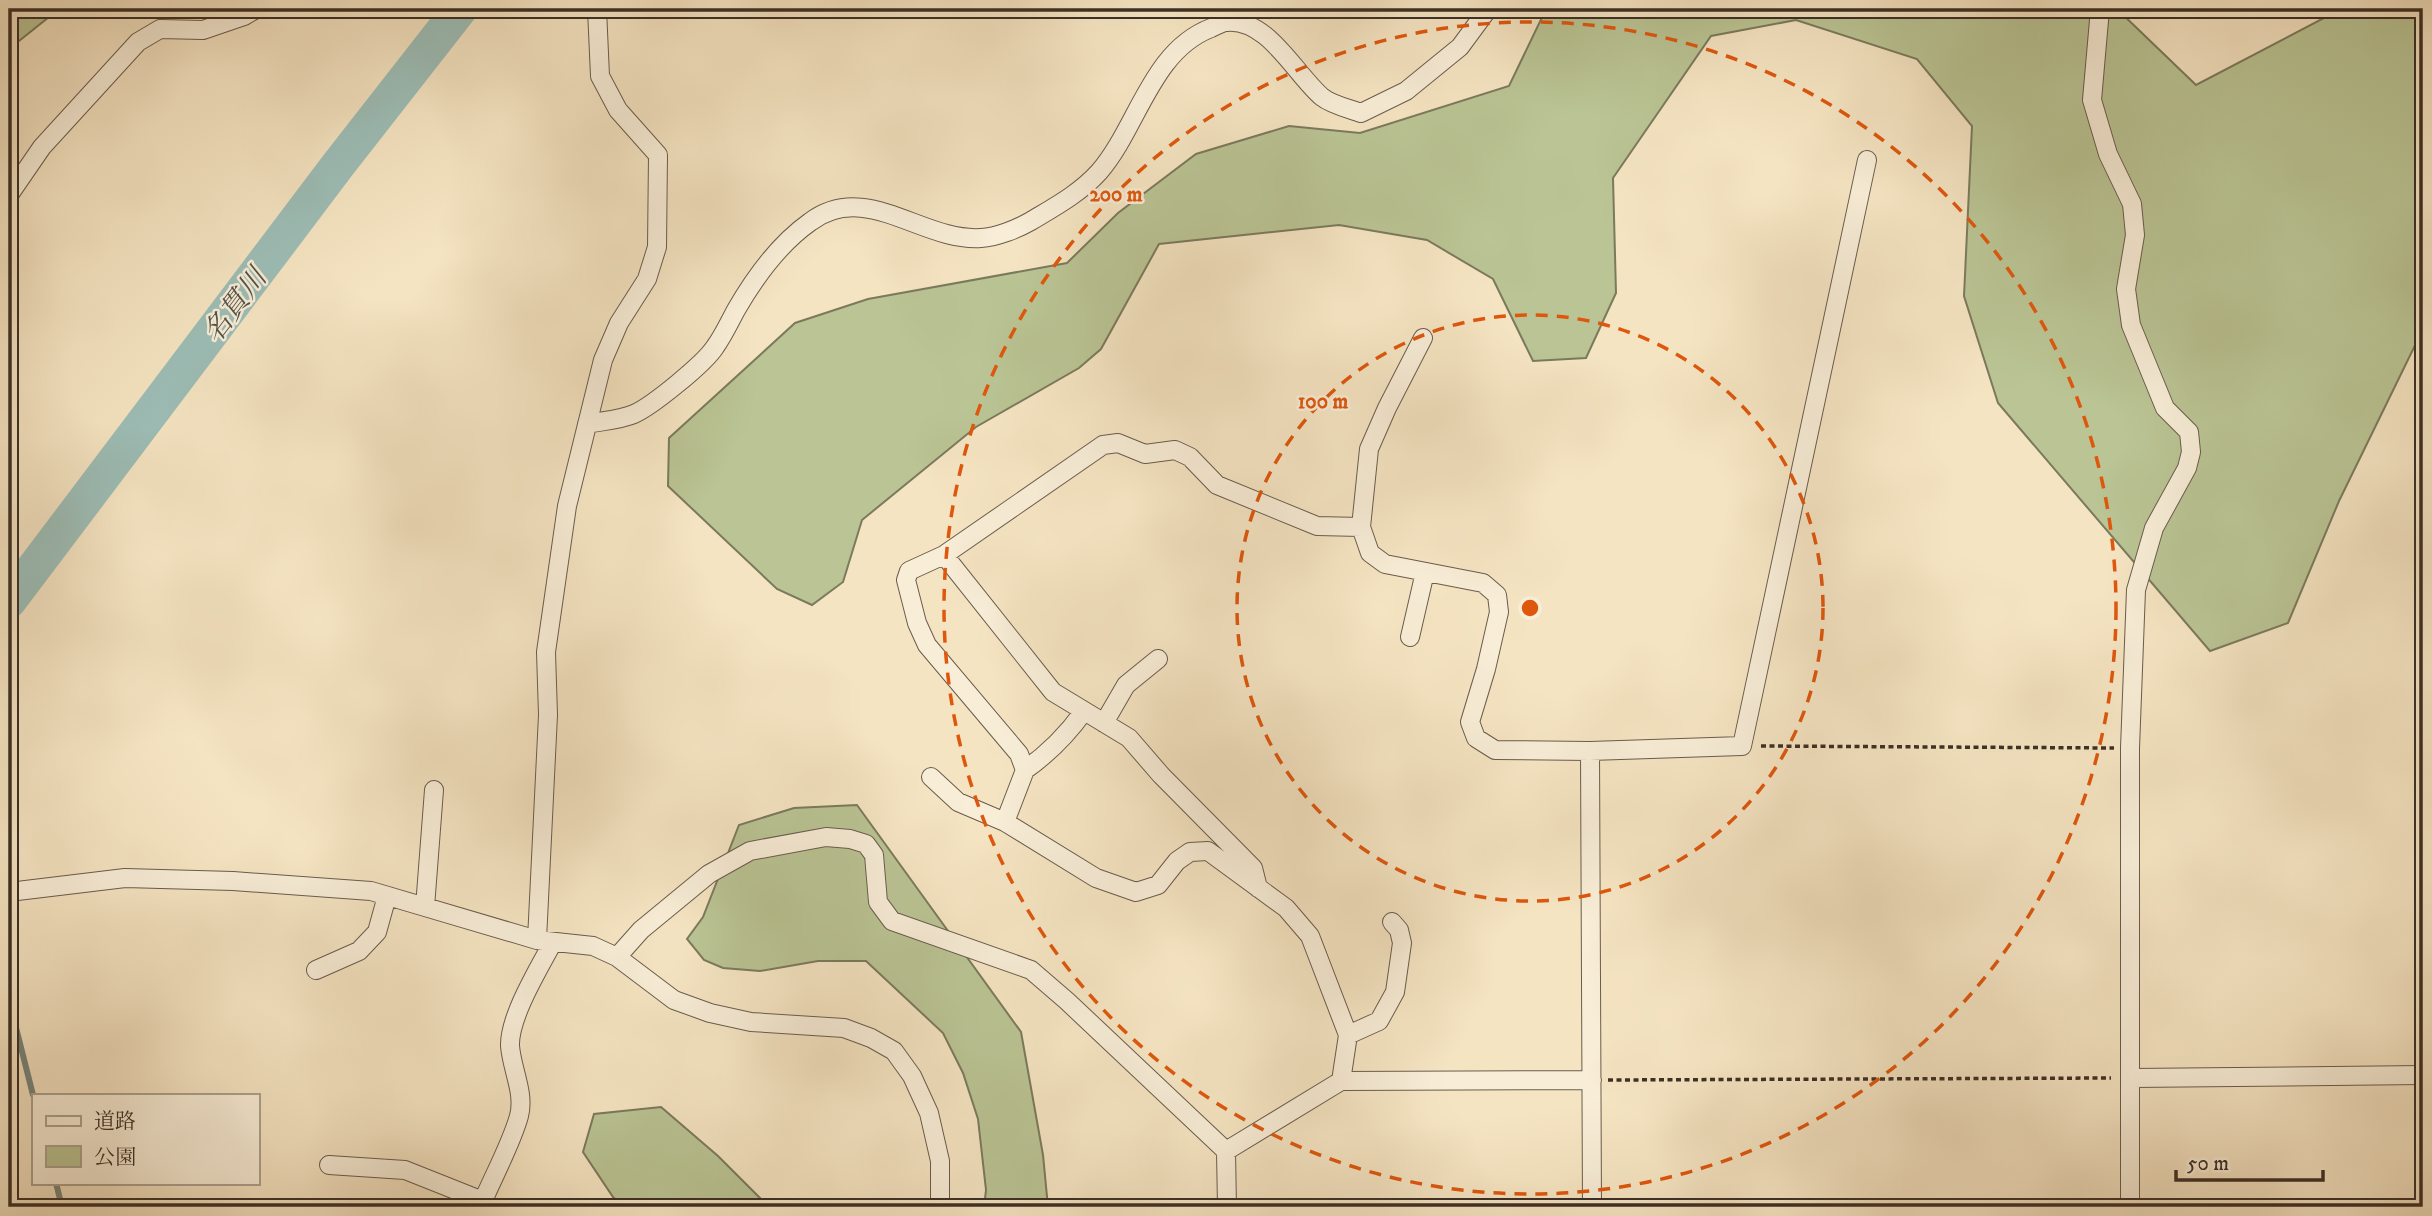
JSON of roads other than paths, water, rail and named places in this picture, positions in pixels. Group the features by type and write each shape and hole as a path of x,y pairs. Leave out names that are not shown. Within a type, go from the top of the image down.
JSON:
{"street":[{"path":"9,195 42,147 138,42 160,29 203,30 256,9"},
{"path":"329,1165 405,1170 482,1204 519,1116 521,1100 510,1049 510,1036 545,941 548,715 546,652 567,506 603,360 619,323 647,279 657,247 658,155 618,110 600,76 597,9"},
{"path":"587,424 633,415 669,390 714,349 738,307 774,255 810,221 830,210 867,206 946,234 982,238 1020,228 1078,193 1101,170 1155,79 1178,51 1200,32 1226,22 1248,25 1266,36 1324,99 1361,113 1406,91 1460,47 1488,9"},
{"path":"2100,9 2092,100 2108,154 2132,204 2135,235 2126,289 2131,325 2165,408 2189,432 2191,452 2187,468 2154,528 2136,590 2130,748 2130,1207"},
{"path":"1423,338 1369,449 1361,527 1370,553 1385,564 1483,583 1497,595 1499,612 1470,722 1476,738 1495,750 1590,751 1742,746 1867,160"},
{"path":"1025,770 1019,754 927,645 917,623 905,580 909,571 944,555 1103,445 1118,443 1145,454 1175,450 1190,457 1217,485 1318,526 1361,527"},
{"path":"944,555 1052,692 1129,737 1161,775 1253,868 1258,888"},
{"path":"1410,637 1425,572"},
{"path":"1104,723 1126,685 1158,659"},
{"path":"1005,822 1025,770 1048,754 1067,735 1084,711"},
{"path":"1590,751 1592,1207"},
{"path":"931,777 958,803 1005,822 1096,878 1136,892 1158,885 1177,861 1190,852 1208,851 1286,908 1310,936 1348,1035 1341,1081"},
{"path":"425,907 434,790"},
{"path":"617,957 641,930 709,874 750,851 827,837 850,838 866,844 874,855 878,902 892,921 1031,970 1096,1027 1226,1151 1227,1207"},
{"path":"9,892 125,878 233,881 371,891 545,941 593,946 617,957 674,1000 710,1013 751,1022 844,1028 871,1038 894,1051 912,1076 929,1112 940,1161 940,1207"},
{"path":"316,970 359,951 368,942 377,932 387,896"},
{"path":"1348,1035 1379,1021 1395,992 1402,943 1399,930 1392,922"},
{"path":"2131,1078 2423,1075"},
{"path":"1226,1151 1341,1081 1592,1080"}],"waterway":[{"name":"名貫川","path":"9,601 338,165 460,9"},
{"path":"9,1000 33,1094"},
{"path":"56,1184 62,1207"}]}
